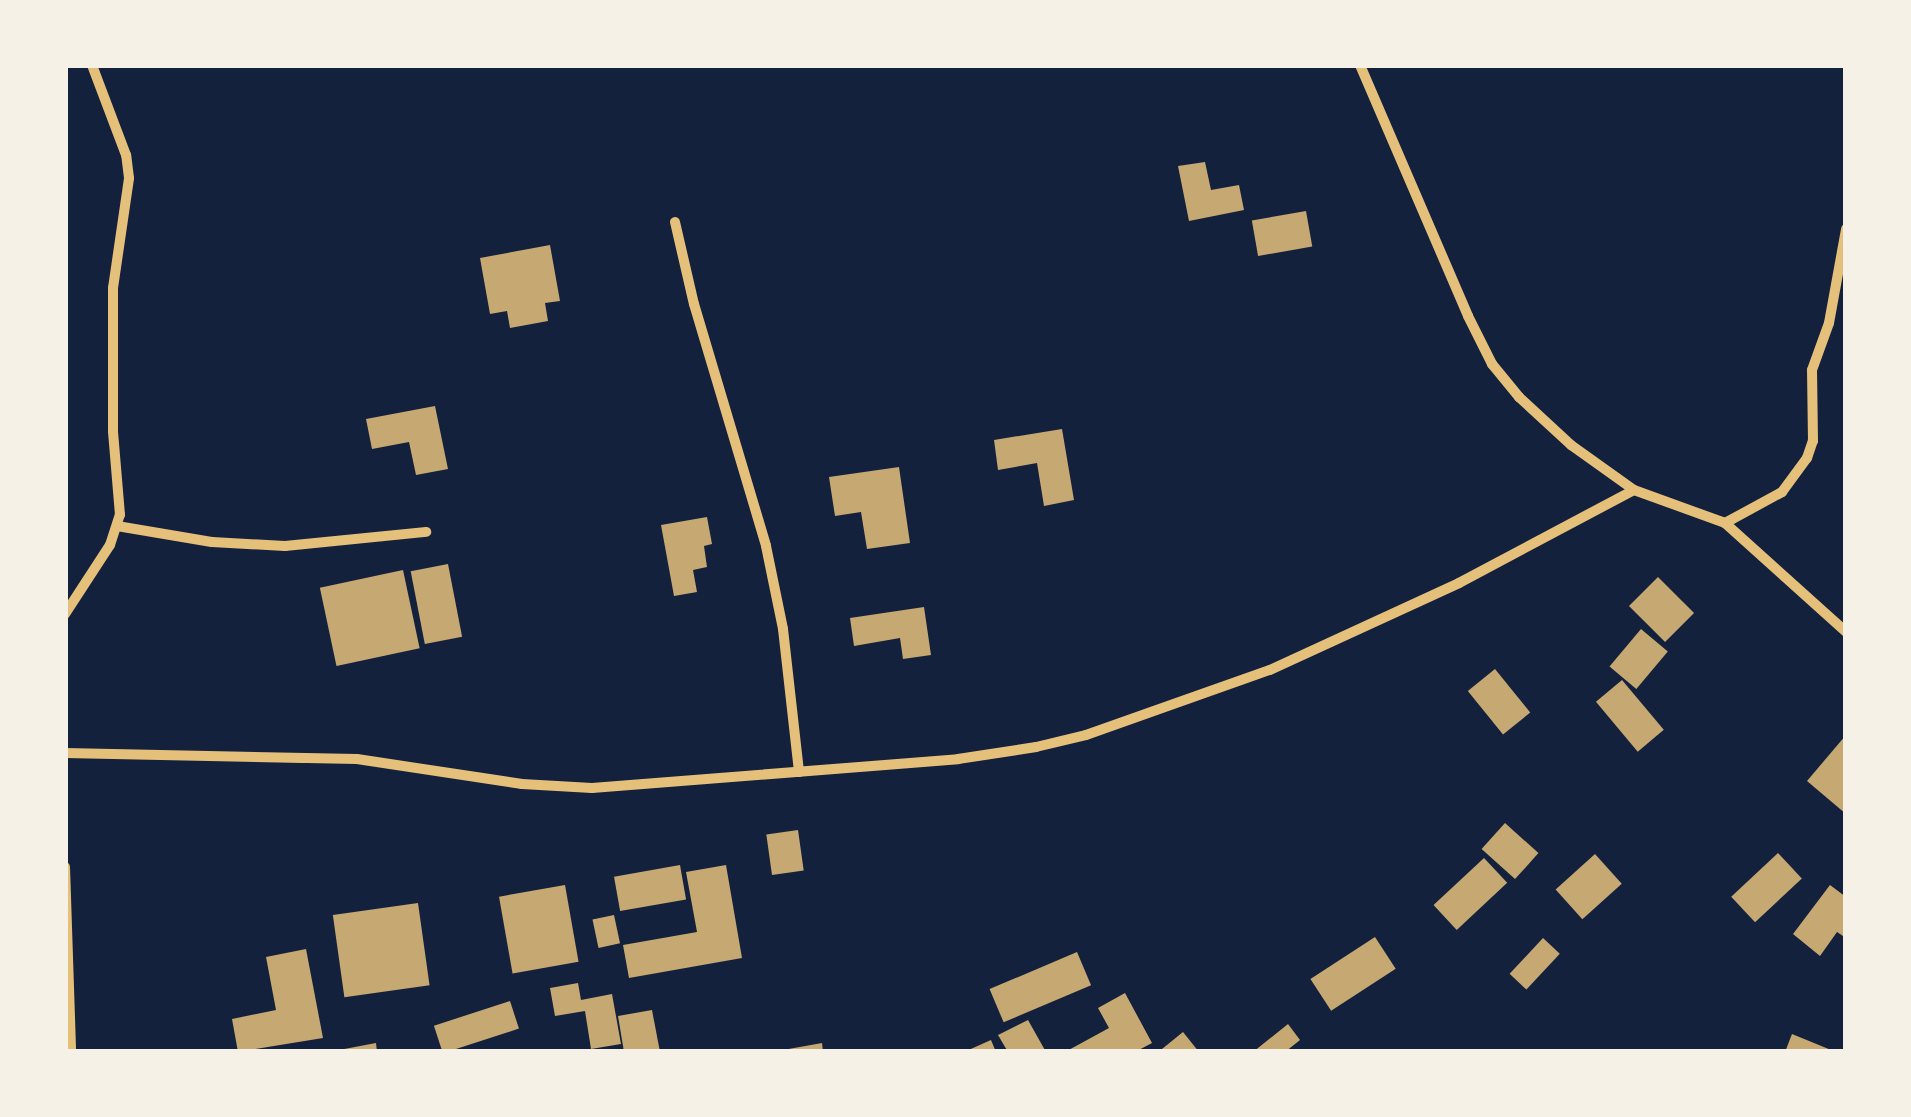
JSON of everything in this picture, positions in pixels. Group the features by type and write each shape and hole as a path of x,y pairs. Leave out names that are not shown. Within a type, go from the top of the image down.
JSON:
{"street":[{"path":"65,614 118,526 113,288 129,178 126,155 92,65"},
{"path":"1360,65 1492,364 1571,445 1634,490 1724,524 1846,632"},
{"path":"676,222 694,304 766,546 783,629 799,772"},
{"path":"1724,524 1782,492 1806,458 1813,441 1812,370 1829,324 1846,229"},
{"path":"65,753 358,759 522,784 592,788 958,758 1086,735 1270,670 1459,583 1634,490"},
{"path":"118,526 212,542 284,546 426,532"},
{"path":"65,867 71,1052"}],"building":[{"path":"1205,162 1211,190 1239,185 1244,210 1189,221 1178,166"},
{"path":"1306,211 1312,246 1258,256 1252,221"},
{"path":"550,245 560,301 545,303 548,321 510,328 507,311 490,314 480,258"},
{"path":"435,406 448,469 416,475 409,442 372,449 366,419"},
{"path":"1062,429 1074,500 1044,506 1037,463 998,470 994,440"},
{"path":"899,467 910,543 867,549 861,512 835,516 829,477"},
{"path":"707,517 712,544 704,546 707,567 693,570 697,592 674,596 661,525"},
{"path":"448,564 462,637 425,644 411,571"},
{"path":"403,570 420,648 336,666 320,588"},
{"path":"1658,577 1694,613 1665,642 1629,606"},
{"path":"924,607 931,655 903,659 900,638 854,646 850,618"},
{"path":"1641,629 1668,651 1636,689 1610,667"},
{"path":"1495,669 1530,713 1503,735 1468,691"},
{"path":"1622,680 1664,730 1638,752 1596,702"},
{"path":"1846,735 1846,814 1807,781"},
{"path":"1505,823 1538,853 1515,879 1482,849"},
{"path":"798,830 804,871 772,875 766,834"},
{"path":"1778,853 1802,879 1755,922 1731,897"},
{"path":"1595,854 1622,884 1582,919 1556,889"},
{"path":"1484,858 1507,883 1457,930 1434,905"},
{"path":"680,865 686,899 620,911 614,877"},
{"path":"726,865 742,958 629,978 623,945 697,932 686,872"},
{"path":"565,885 579,962 513,973 499,897"},
{"path":"1830,885 1846,897 1846,938 1837,932 1820,956 1793,934"},
{"path":"418,903 430,985 344,997 333,915"},
{"path":"614,915 620,943 599,948 592,920"},
{"path":"1375,937 1396,969 1331,1011 1310,979"},
{"path":"1543,938 1560,954 1526,990 1510,974"},
{"path":"306,949 323,1038 238,1052 232,1019 276,1010 266,957"},
{"path":"1077,952 1091,985 1004,1022 990,989"},
{"path":"578,983 581,1000 612,994 621,1044 591,1049 585,1011 555,1016 550,988"},
{"path":"1125,993 1152,1043 1135,1052 1065,1052 1109,1028 1098,1008"},
{"path":"510,1001 519,1029 442,1052 434,1026"},
{"path":"652,1010 660,1052 624,1052 618,1016"},
{"path":"1028,1020 1046,1052 1008,1052 998,1035"},
{"path":"1288,1024 1300,1040 1285,1052 1253,1052"},
{"path":"1183,1032 1199,1052 1164,1052 1162,1049"},
{"path":"1792,1034 1836,1052 1785,1052"},
{"path":"991,1040 996,1052 964,1052"},
{"path":"376,1043 377,1052 339,1052 339,1050"},
{"path":"822,1043 823,1052 783,1052 783,1050"}]}
